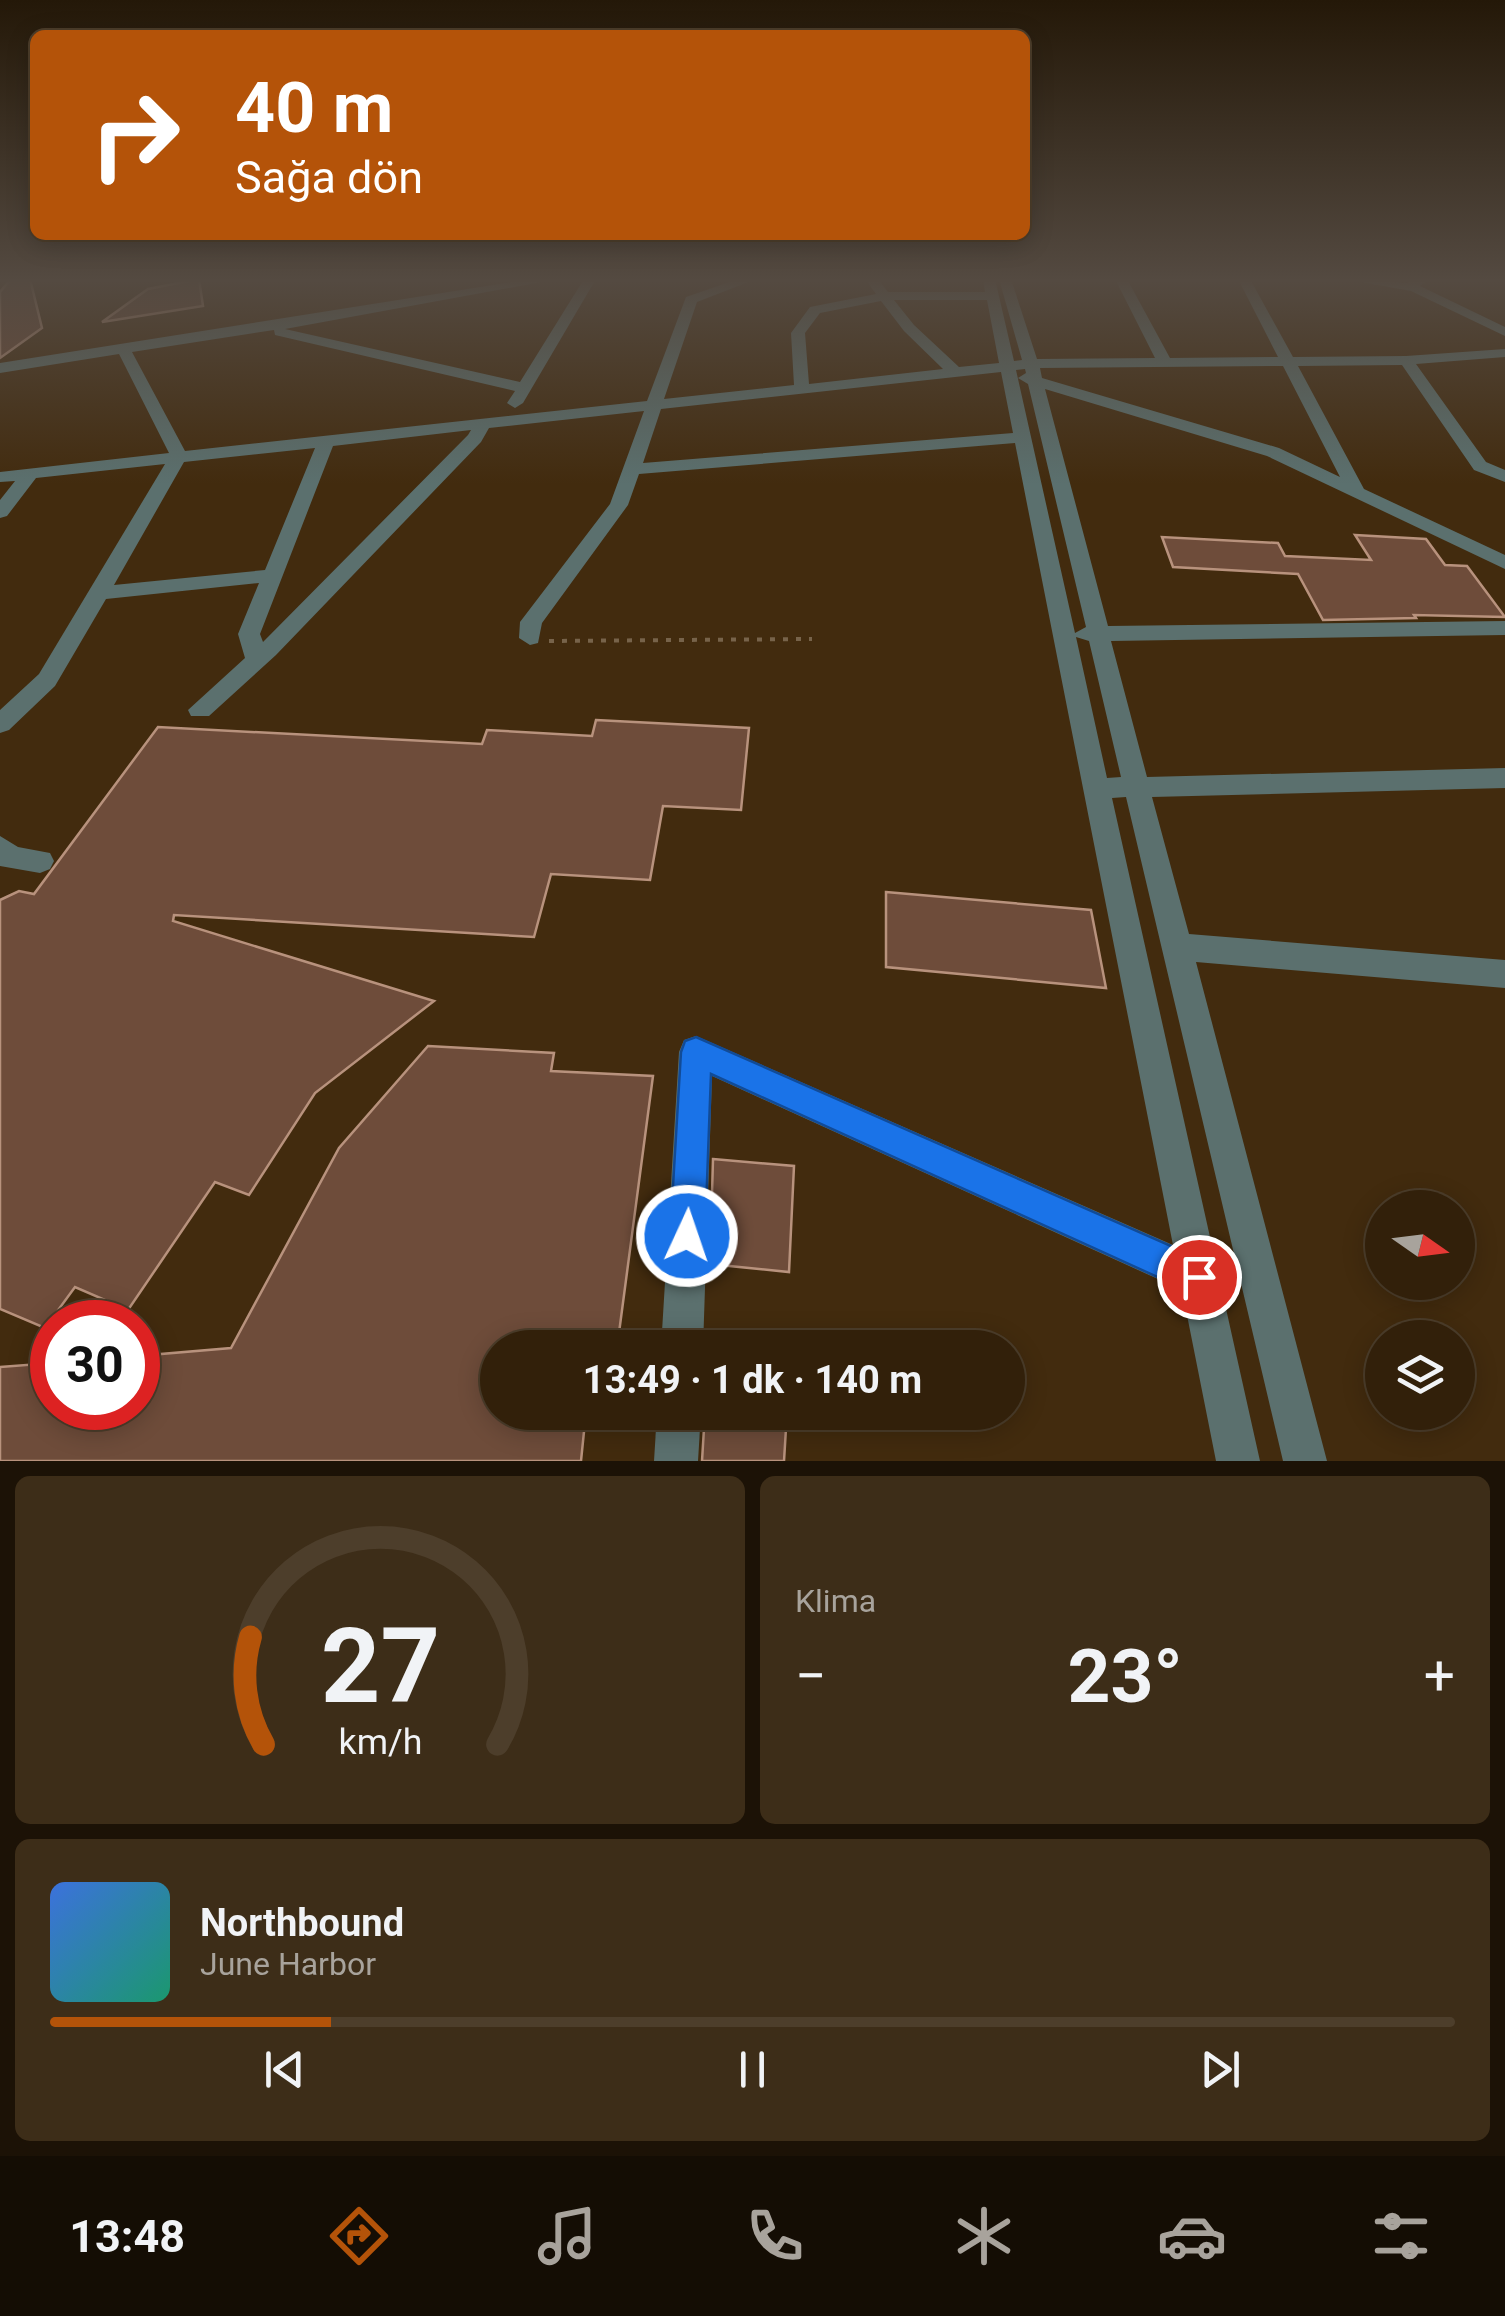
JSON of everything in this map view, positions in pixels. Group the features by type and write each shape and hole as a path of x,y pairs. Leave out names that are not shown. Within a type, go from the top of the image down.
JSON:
{"street":[{"path":"0,368 142,347"},
{"path":"347,347 524,388"},
{"path":"200,710 257,660 495,421 524,388 549,347"},
{"path":"530,638 532,622 619,506 673,347"},
{"path":"797,347 802,388"},
{"path":"929,347 956,372"},
{"path":"1017,347 1099,634 1305,1461"},
{"path":"1157,347 1164,361"},
{"path":"1279,347 1358,492"},
{"path":"124,350 179,456"},
{"path":"0,477 956,372 1025,372 1164,361 1406,360 1505,353"},
{"path":"1406,360 1480,466 1505,477"},
{"path":"1025,372 1022,437 1238,1461"},
{"path":"1025,372 1273,452 1505,562"},
{"path":"630,469 1022,437"},
{"path":"257,660 249,634 326,440"},
{"path":"0,724 47,680 179,456"},
{"path":"0,512 30,473"},
{"path":"98,593 272,575"},
{"path":"1062,634 1505,628"},
{"path":"1095,788 1505,778"},
{"path":"0,847 10,858 40,860"},
{"path":"1177,947 1505,974"},
{"path":"683,1330 696,1052 1199,1277"},
{"path":"676,1461 677,1430"}],"path":[{"path":"530,638 812,639"}],"building":[{"path":"0,347 15,347 0,358"},
{"path":"1355,535 1426,539 1445,565 1467,566 1505,617 1414,615 1416,618 1323,620 1298,574 1173,567 1162,537 1278,543 1285,556 1371,560"},
{"path":"596,720 749,728 741,810 663,806 650,880 551,874 534,937 174,915 173,921 434,1001 315,1093 249,1195 215,1182 135,1300 105,1300 75,1287 65,1300 30,1300 30,1322 0,1309 0,900 19,891 34,894 158,727 482,744 487,730 592,736"},
{"path":"886,892 1091,910 1106,988 886,967"},
{"path":"428,1046 554,1053 551,1071 653,1076 619,1330 480,1330 480,1430 584,1430 581,1461 0,1461 0,1367 30,1365 30,1430 160,1430 160,1354 231,1348 339,1148"},
{"path":"713,1159 794,1166 789,1272 710,1264"},
{"path":"704,1430 786,1430 784,1461 702,1461"}],"route":[{"path":"687,1236 696,1052 1199,1277"}]}
